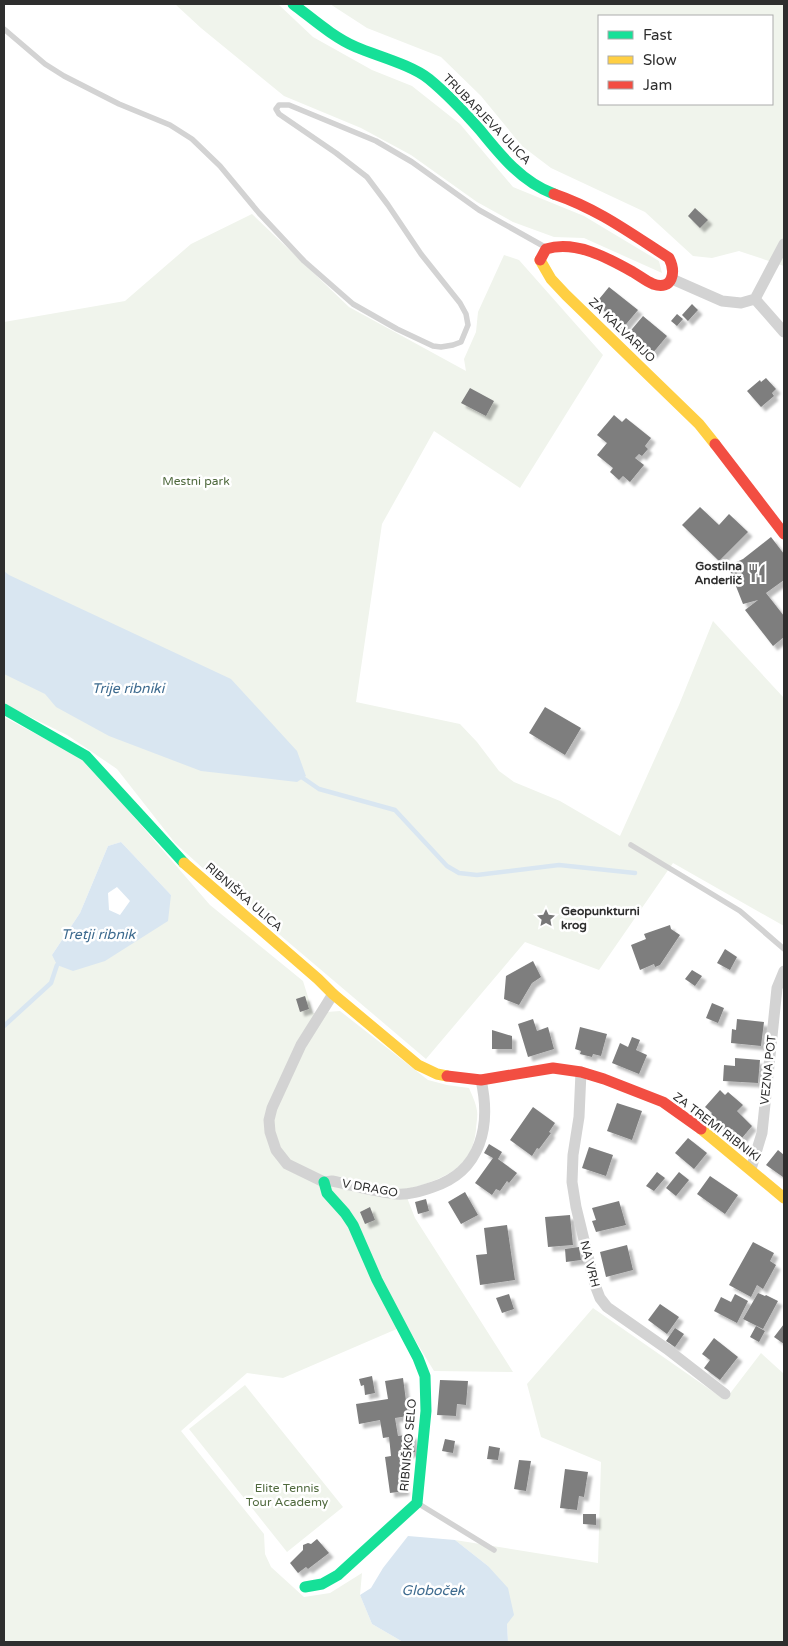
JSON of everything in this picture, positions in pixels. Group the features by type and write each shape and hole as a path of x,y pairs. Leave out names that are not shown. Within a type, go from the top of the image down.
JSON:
{"street":[{"name":"TRUBARJEVA ULICA","path":"293,4 328,30 354,46 411,68 428,78 475,126 514,170 549,192 580,203 613,221 660,251 673,264 675,272 672,279"},
{"path":"547,248 555,245 564,245 582,249 614,262 654,284 667,284 672,279 722,301 741,304 755,299 784,244"},
{"name":"ZA KALVARIJO","path":"547,248 541,254 540,260 551,279 699,424 784,534"},
{"path":"755,299 784,332"},
{"name":"RIBNIŠKA ULICA","path":"4,709 86,756 187,866 333,994 418,1065 437,1074 465,1080 481,1080"},
{"name":"VEZNA POT","path":"751,1169 762,1133 777,988 784,971"},
{"path":"324,1182 287,1164 276,1150 270,1132 270,1120 272,1108 301,1045 333,994"},
{"name":"ZA TREMI RIBNIKI","path":"481,1080 553,1068 581,1072 604,1079 663,1102 751,1169 784,1198"},
{"name":"NA VRH","path":"581,1072 579,1117 573,1155 572,1182 590,1268 600,1298 607,1307 668,1349 725,1394"},
{"name":"V DRAGO","path":"324,1182 332,1181 402,1194 420,1192 451,1179 466,1168 479,1147 484,1129 484,1096 481,1080"},
{"name":"RIBNIŠKO SELO","path":"304,1586 322,1584 338,1575 417,1503 426,1411 425,1376 418,1358 377,1280 353,1225 327,1192 324,1182"}],"lane":[{"path":"4,29 45,64 64,76 103,96 170,125 192,140 220,166 259,213 304,261 353,304 433,346 441,347 461,342 468,325 466,314 460,303 421,254 367,177 279,114 276,109 279,105 289,105 376,141 412,162 479,210 547,248"},
{"path":"631,845 740,911 784,949"},
{"path":"417,1503 494,1550"}],"green space":[{"path":"175,4 278,4 313,37 372,70 412,86 460,124 513,187 584,216 659,261 662,273 584,238 554,237 513,222 477,202 411,155 361,128 284,96 201,28"},
{"path":"330,4 784,4 784,266 739,251 712,258 693,256 645,212 551,168 522,146 481,96 441,57 367,28"},
{"name":"Mestni park","path":"252,214 349,307 466,371 464,359 476,332 478,312 504,255 519,260 603,355 520,488 434,431 382,524 356,702 460,724 477,742 499,771 514,782 560,801 620,836 679,705 713,621 784,698 784,926 673,863 599,970 525,942 426,1059 227,890 175,843 117,769 67,735 4,704 4,322 125,301 191,244"},
{"path":"4,717 85,760 210,905 303,981 313,1013 340,1011 428,1080 469,1088 476,1105 477,1116 473,1144 468,1155 460,1165 441,1178 404,1190 415,1218 513,1372 434,1371 406,1325 283,1378 247,1373 181,1431 264,1534 265,1554 271,1567 304,1597 330,1593 362,1573 360,1595 372,1624 403,1642 4,1642","holes":["121,842 171,895 52,955 80,913 108,846"]},
{"path":"593,1308 725,1400 761,1353 784,1374 784,1642 508,1642 507,1624 488,1566 455,1540 598,1563 601,1462 541,1437 527,1384"},
{"name":"Elite Tennis Tour Academy","path":"245,1385 343,1507 287,1552 189,1429"}],"water":[{"name":"Trije ribniki","path":"4,571 231,679 297,751 306,776 297,782 201,771 109,736 56,707 45,694 4,674"},
{"name":"Tretji ribnik","path":"121,842 171,895 168,921 105,961 73,971 57,965 52,955 80,913 108,846","holes":["117,887 130,901 120,915 109,910 108,893"]},
{"name":"Globoček","path":"408,1536 455,1540 488,1566 508,1588 514,1615 507,1624 508,1642 403,1642 372,1624 360,1595 371,1588 383,1568"}],"building":[{"path":"695,208 708,220 700,228 688,216"},
{"path":"609,287 638,310 622,329 606,317 608,314 595,304"},
{"path":"692,304 698,310 688,321 682,315"},
{"path":"677,314 683,319 677,326 671,321"},
{"path":"643,316 667,336 652,354 627,335"},
{"path":"766,378 776,389 772,393 774,396 761,407 747,391 760,380 761,382"},
{"path":"470,388 494,401 486,416 461,403"},
{"path":"614,415 622,422 626,418 651,438 645,446 648,449 642,456 639,454 635,458 644,465 630,482 623,476 619,480 610,472 613,468 597,455 607,443 597,435"},
{"path":"700,507 719,525 729,514 748,532 719,561 682,525"},
{"name":"Gostilna Anderlič","path":"771,537 784,554 784,580 766,593 784,616 784,637 773,646 745,610 758,600 743,604 728,566 743,559"},
{"path":"545,707 581,728 565,755 529,733"},
{"path":"670,925 671,929 680,935 660,965 655,967 654,964 640,970 631,945 646,939 644,934"},
{"path":"725,949 737,957 730,970 717,963"},
{"path":"533,961 541,977 532,983 519,1005 504,999 506,976"},
{"path":"692,970 702,976 695,986 685,979"},
{"path":"305,996 309,1009 300,1012 296,999"},
{"path":"712,1003 724,1008 718,1023 706,1018"},
{"path":"533,1019 537,1031 548,1027 554,1049 528,1057 518,1024"},
{"path":"737,1019 764,1022 761,1046 731,1043 732,1029 736,1030"},
{"path":"580,1027 607,1034 601,1056 593,1054 592,1057 580,1054 581,1051 575,1049"},
{"path":"492,1030 512,1036 512,1049 492,1049"},
{"path":"632,1037 640,1040 636,1050 647,1055 639,1074 612,1063 620,1043 628,1047"},
{"path":"735,1058 760,1060 758,1083 723,1081 724,1065 735,1066"},
{"path":"720,1090 725,1095 728,1092 743,1105 737,1111 752,1126 742,1138 732,1129 728,1133 709,1116 712,1113 705,1107"},
{"path":"617,1103 642,1111 632,1140 607,1131"},
{"path":"533,1107 555,1123 549,1132 551,1133 532,1156 510,1140"},
{"path":"688,1138 707,1153 694,1169 675,1153"},
{"path":"489,1144 502,1152 498,1159 517,1173 509,1183 507,1181 500,1191 496,1189 492,1195 475,1183 493,1158 484,1153"},
{"path":"589,1147 613,1155 606,1176 582,1168"},
{"path":"778,1150 784,1155 783,1177 766,1165"},
{"path":"657,1172 665,1178 654,1191 646,1186"},
{"path":"679,1172 689,1180 676,1196 666,1188"},
{"path":"710,1176 738,1195 725,1214 697,1194"},
{"path":"465,1192 478,1215 461,1224 448,1202"},
{"path":"426,1199 429,1211 418,1214 415,1202"},
{"path":"619,1201 626,1225 596,1232 592,1221 596,1220 592,1208"},
{"path":"370,1207 375,1220 365,1224 360,1212"},
{"path":"570,1215 573,1245 548,1247 545,1217"},
{"path":"507,1225 515,1280 480,1285 476,1255 487,1254 484,1228"},
{"path":"753,1242 774,1253 770,1261 776,1265 763,1289 757,1285 751,1297 729,1285"},
{"path":"627,1245 633,1270 606,1277 600,1252"},
{"path":"579,1247 581,1260 566,1262 565,1249"},
{"path":"758,1293 778,1301 763,1329 743,1319"},
{"path":"509,1294 514,1309 502,1313 496,1298"},
{"path":"735,1294 748,1301 737,1323 714,1311 721,1297 731,1302"},
{"path":"660,1304 679,1317 667,1334 648,1320"},
{"path":"784,1324 784,1344 774,1337"},
{"path":"756,1326 765,1331 759,1342 750,1337"},
{"path":"675,1328 684,1334 675,1347 666,1341"},
{"path":"714,1338 738,1357 720,1380 704,1368 710,1360 702,1354"},
{"path":"372,1376 375,1393 365,1395 364,1385 361,1386 359,1379"},
{"path":"403,1378 408,1416 395,1418 398,1436 412,1434 415,1452 399,1455 405,1491 390,1493 385,1457 391,1456 389,1437 383,1438 380,1420 359,1424 356,1404 388,1399 385,1381"},
{"path":"440,1380 468,1381 466,1405 457,1404 456,1416 437,1415"},
{"path":"445,1439 455,1441 453,1453 442,1451"},
{"path":"489,1446 500,1448 498,1460 487,1459"},
{"path":"519,1460 531,1461 526,1491 514,1489"},
{"path":"565,1469 588,1472 584,1497 579,1496 577,1510 560,1508"},
{"path":"583,1514 596,1514 596,1525 583,1524"},
{"path":"317,1539 329,1553 308,1569 306,1567 298,1573 290,1563 303,1550 303,1545 311,1544"}],"waterway":[{"path":"303,778 319,789 395,810 447,866 459,873 477,875 559,865 635,873"},
{"path":"4,1026 51,983 57,965"}],"traffic: fast":[{"path":"293,4 348,43 404,65 429,79 462,110 513,167 532,183 554,194"},
{"path":"4,709 86,756 184,863"},
{"path":"305,1587 322,1584 338,1575 417,1503 426,1411 425,1376 418,1358 377,1280 353,1225 327,1193 324,1182"}],"traffic: slow":[{"path":"540,260 551,279 566,295 699,424 715,444"},
{"path":"184,863 333,994 418,1065 437,1074 447,1076"},
{"path":"701,1129 784,1198"}],"traffic: jam":[{"path":"540,260 546,249 569,247 602,256 653,284 665,285 671,279 672,269 669,258 599,214 554,194"},
{"path":"715,444 784,534"},
{"path":"447,1076 481,1080 553,1068 581,1072 663,1102 701,1129"}],"place":[{"name":"Gostilna Anderlič","path":"757,573"},
{"name":"Geopunkturni krog","path":"546,918"}]}
